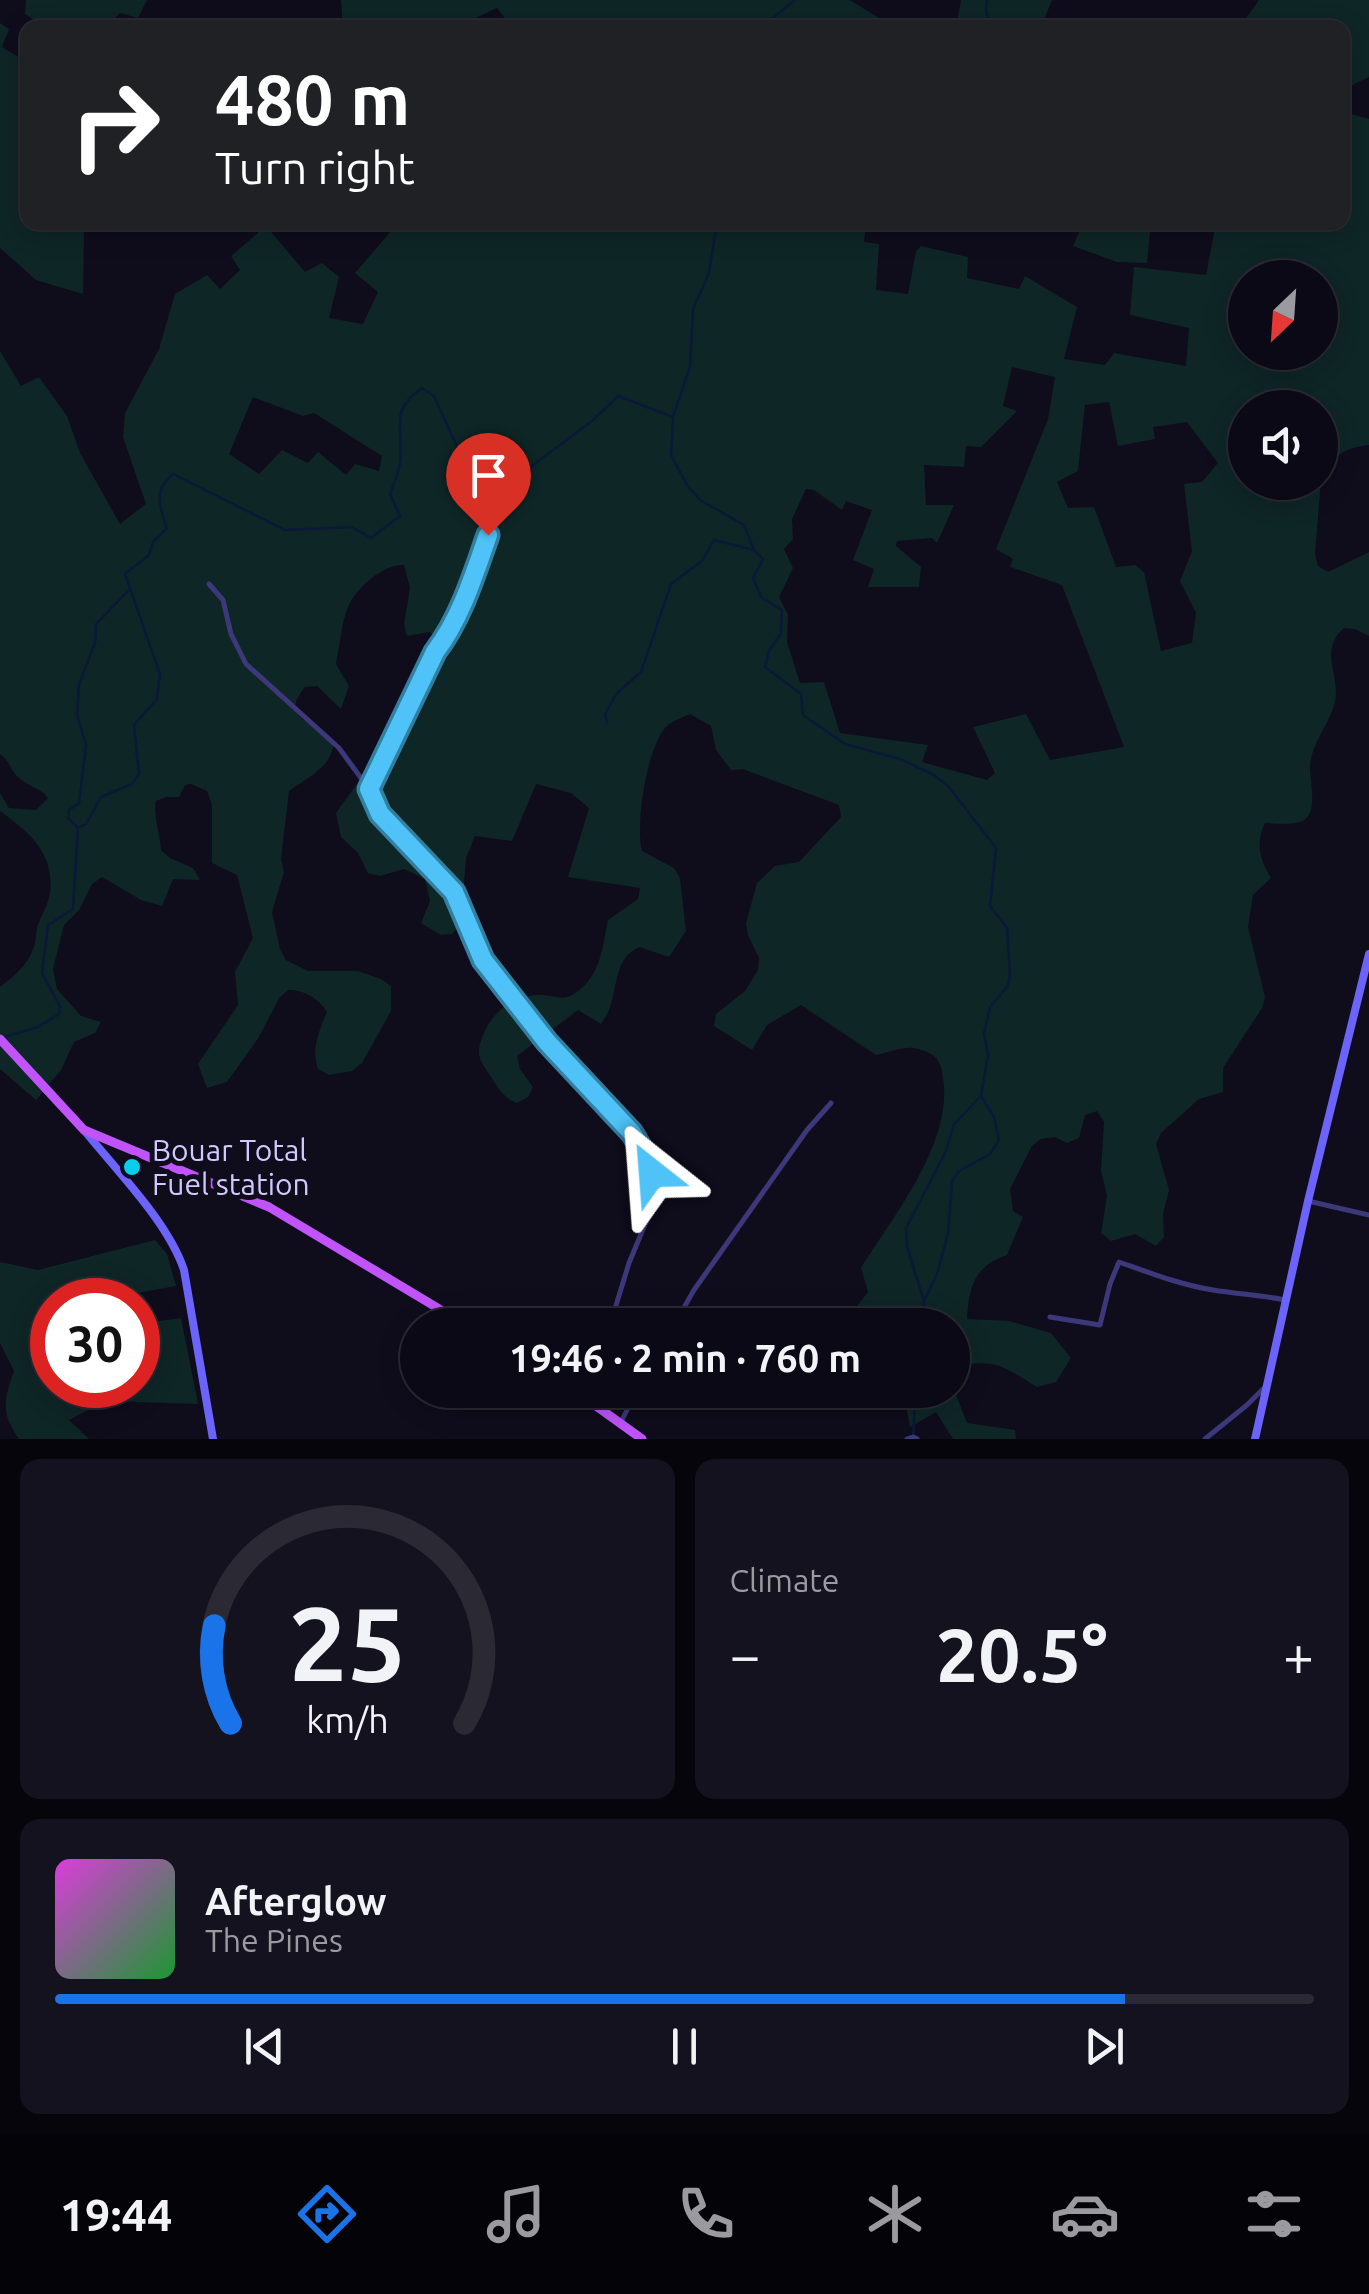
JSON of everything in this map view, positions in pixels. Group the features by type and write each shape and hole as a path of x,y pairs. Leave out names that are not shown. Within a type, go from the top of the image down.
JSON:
{"main road":[{"path":"1255,1439 1369,954"},
{"path":"2,1041 84,1130 164,1227 178,1251 213,1439"},
{"path":"84,1130 269,1207 438,1308"},
{"path":"601,1408 642,1439"}],"street":[{"path":"369,789 464,599 488,535"},
{"path":"208,584 223,600 231,634 246,664 338,748 369,789 380,814 454,892 483,960 547,1042 632,1133 648,1160 651,1210 615,1308"},
{"path":"684,1308 831,1102"},
{"path":"1308,1201 1369,1215"},
{"path":"1050,1317 1100,1326 1119,1262 1210,1290 1285,1300"},
{"path":"1204,1439 1265,1387"},
{"path":"621,1422 628,1408"},
{"path":"907,1439 917,1439"}],"green space":[{"path":"26,0 147,0 138,18 120,13 113,20 34,20 25,14"},
{"path":"341,0 850,0 882,20 506,20 497,8 471,20 342,20"},
{"path":"961,0 1052,0 1044,20 957,20"},
{"path":"1259,0 1369,0 1369,77 1352,85 1350,91 1350,20 1245,20"},
{"path":"0,23 9,29 2,47 20,58 20,230 88,230 84,231 83,294 36,280 0,248"},
{"path":"1350,114 1369,119 1369,445 1338,456 1338,390 1228,390 1228,500 1319,500 1315,554 1318,566 1328,572 1369,552 1369,636 1344,628 1333,643 1335,703 1311,758 1312,803 1308,816 1295,823 1265,823 1262,831 1260,851 1271,878 1253,895 1248,927 1265,997 1262,1008 1223,1068 1223,1092 1199,1099 1161,1133 1156,1144 1169,1190 1163,1214 1164,1237 1156,1246 1135,1234 1111,1241 1101,1233 1107,1196 1101,1171 1104,1122 1097,1111 1085,1115 1079,1138 1067,1143 1055,1137 1041,1139 1032,1146 1010,1189 1013,1211 1023,1217 1007,1255 987,1265 975,1279 968,1308 855,1308 868,1292 861,1268 916,1182 937,1134 943,1110 942,1071 934,1056 914,1048 876,1055 801,1005 767,1025 752,1050 714,1026 716,1014 745,991 758,970 759,958 746,923 757,883 775,866 799,862 841,817 839,805 743,769 731,770 716,750 711,726 690,714 668,725 654,749 644,785 640,823 642,851 674,868 680,878 686,931 669,957 640,947 625,958 601,1024 578,1010 517,1056 520,1069 533,1087 528,1097 517,1103 507,1098 479,1053 492,1019 518,999 536,995 566,997 585,985 598,963 608,920 638,899 640,888 568,877 589,808 571,793 536,784 512,841 475,836 466,858 461,924 452,934 441,935 421,923 430,901 425,879 404,869 380,876 368,873 358,853 341,837 336,813 371,764 383,761 403,741 439,652 438,640 430,632 407,636 404,624 410,588 404,565 388,568 371,578 348,607 336,664 349,686 341,709 317,686 305,687 298,698 297,713 333,739 333,748 319,770 289,791 281,859 284,872 272,912 286,960 308,971 358,971 391,986 391,1011 362,1063 352,1071 329,1075 318,1069 316,1047 327,1012 311,996 288,990 279,998 259,1037 227,1082 207,1088 198,1064 238,1005 235,972 253,938 237,875 212,863 212,805 207,791 191,784 185,785 179,797 156,801 155,812 161,850 193,868 200,880 173,879 162,906 141,900 102,877 92,884 79,910 64,925 53,969 57,989 81,1016 101,1022 95,1033 74,1042 61,1070 36,1100 0,1069 0,987 32,952 49,897 50,879 38,845 0,811 0,793 9,808 36,810 48,798 14,773 0,754 0,351 21,386 39,377 67,416 80,453 120,524 146,504 123,437 125,413 159,349 175,294 207,275 220,289 240,270 231,256 261,230 269,230 305,272 322,263 339,277 329,318 363,324 378,292 355,273 392,230 865,230 864,242 879,244 876,290 908,294 916,251 921,246 968,257 967,278 1019,289 1025,276 1077,307 1064,359 1105,365 1114,353 1186,366 1189,328 1130,315 1134,267 1206,275 1215,230 1350,230","holes":["1012,367 1055,377 1048,419 996,549 1013,559 1010,567 1062,585 1124,747 1050,760 1026,714 973,727 995,773 987,780 922,762 928,745 840,733 824,682 800,683 787,642 788,615 779,597 793,568 784,549 793,539 792,519 806,489 814,490 842,510 846,501 872,510 853,560 874,569 868,587 919,587 921,567 896,546 897,541 932,538 937,543 954,505 926,505 924,465 964,467 966,446 981,447 1017,411 1003,406","253,397 303,416 314,413 382,456 379,471 355,464 346,475 318,452 308,463 282,450 259,474 229,454","1109,402 1118,446 1155,439 1153,427 1187,422 1218,463 1202,482 1184,484 1192,551 1180,581 1196,613 1192,643 1161,651 1144,572 1135,565 1116,567 1094,507 1068,508 1057,482 1078,471 1085,405"]},
{"path":"1080,230 1150,230 1147,263 1117,262 1073,246"},
{"path":"155,1240 167,1254 176,1286 160,1289 160,1278 30,1278 30,1408 92,1408 69,1420 89,1439 19,1439 9,1421 6,1406 14,1371 0,1343 0,1262 38,1270"},
{"path":"181,1318 198,1404 160,1403 160,1321"},
{"path":"970,1319 1009,1321 1051,1333 1071,1358 1056,1382 1037,1387 1006,1369 970,1364"},
{"path":"906,1408 961,1408 967,1423 1015,1430 1016,1439 953,1439 936,1412 910,1427"}],"waterway":[{"path":"769,20 795,0"},
{"path":"987,0 988,20"},
{"path":"78,828 86,824 101,797 132,784 139,774 134,725 157,699 160,674 125,574 149,555 153,542 167,528 160,492 173,474 285,530 352,527 371,538 400,516 390,494 400,462 401,413 422,388 434,396 464,462 477,467 485,476 496,474 505,483 523,480 533,465 592,421 618,396 673,417 690,367 693,309 709,273 716,230"},
{"path":"673,419 671,455 687,485 700,500 744,525 754,550 763,559 753,578 762,598 782,610 781,633 769,651 765,667 801,694 803,715 845,744 900,759 934,775 948,786 996,848 990,906 1007,928 1010,975 1008,986 990,1007 984,1034 988,1055 981,1096 954,1124 946,1151 906,1228 907,1247 923,1308"},
{"path":"607,723 605,714 617,693 641,672 671,584 702,561 714,540 754,550"},
{"path":"1,1038 38,1027 59,1014 60,1007 42,973 48,925 73,909 78,828 68,818 69,810 79,803 86,745 77,715 79,684 95,643 96,624 128,591"},
{"path":"925,1299 948,1234 952,1181 959,1171 990,1154 999,1140 994,1117 981,1096"},
{"path":"913,1438 915,1408"}],"place":[{"name":"Bouar Total Fuel station","path":"132,1167"}],"route":[{"path":"488,535 464,599 369,789 380,814 454,892 483,960 547,1042 632,1133 652,1173"}]}
